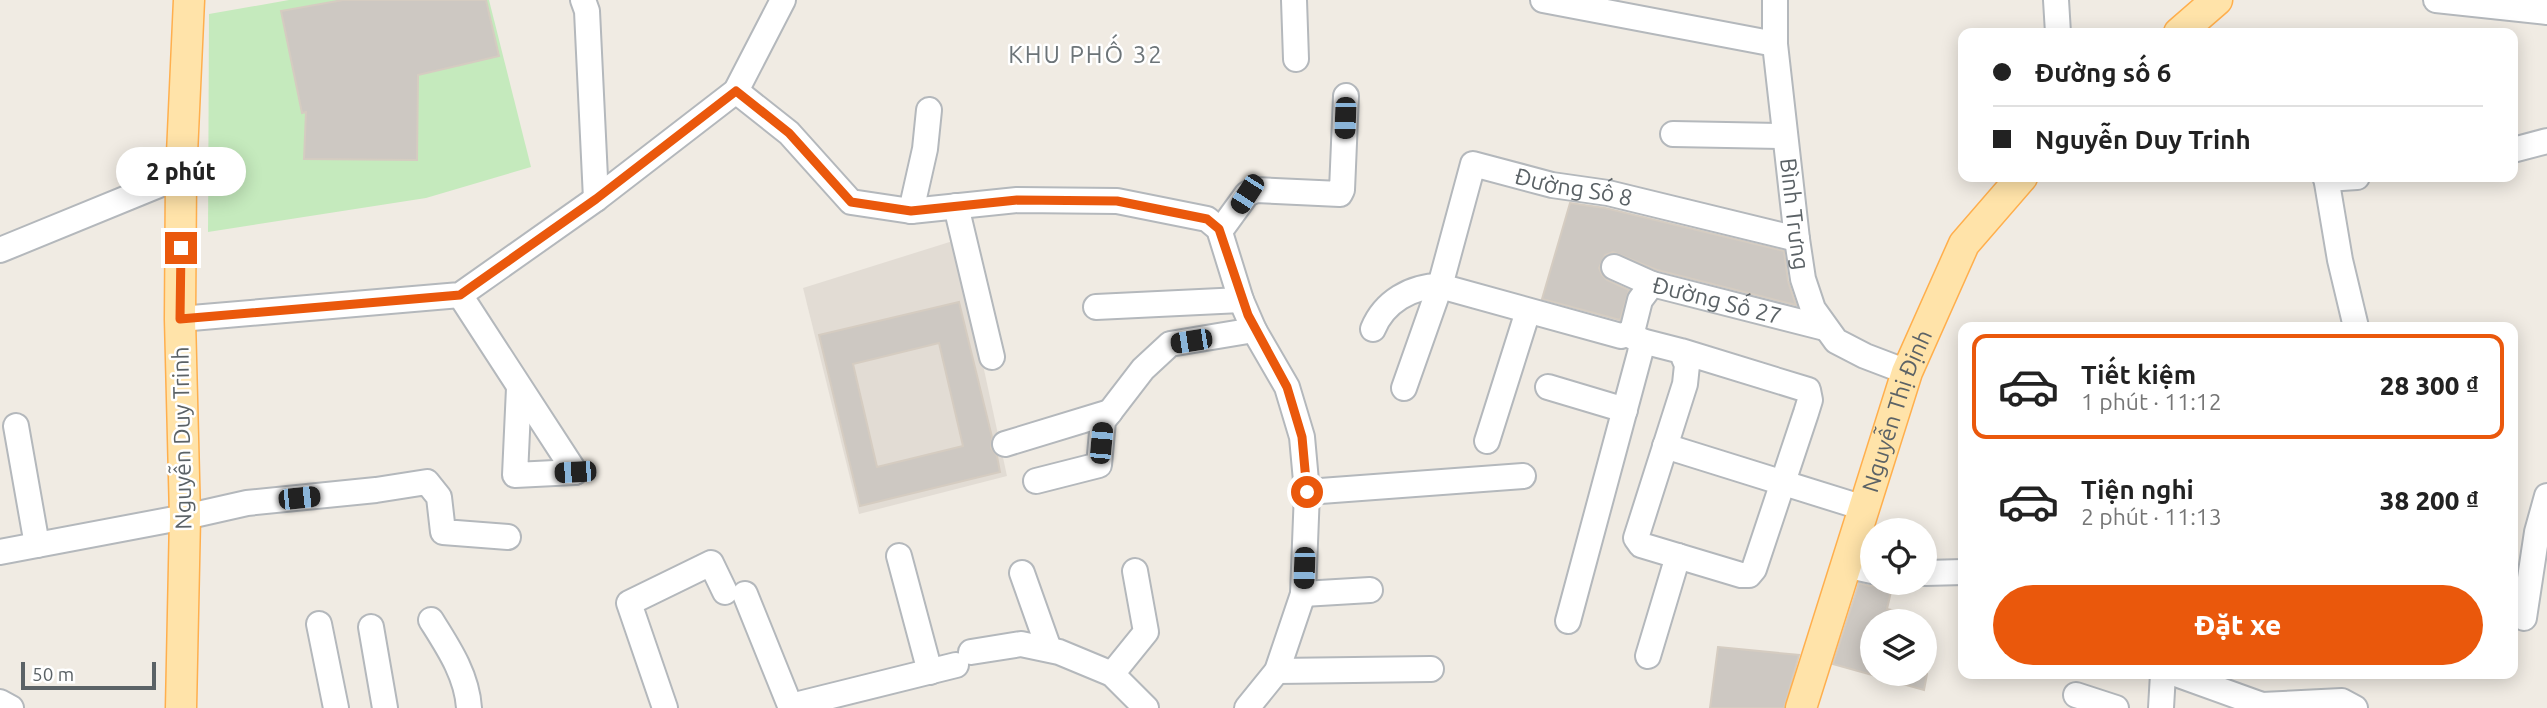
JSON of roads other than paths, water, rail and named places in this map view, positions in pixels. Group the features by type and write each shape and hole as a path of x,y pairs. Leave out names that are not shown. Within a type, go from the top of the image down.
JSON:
{"main road":[{"path":"2185,28 2217,0"},
{"name":"Nguyễn Duy Trinh","path":"181,708 185,517 180,319 181,176 194,3"},
{"name":"Nguyễn Thị Định","path":"1801,708 1859,568 1864,508 1907,372 1964,244 2018,182"}],"street":[{"path":"583,0 587,11 596,199"},
{"path":"180,319 460,295 596,199 736,91 783,0"},
{"path":"1294,0 1296,59"},
{"path":"1543,0 1774,44"},
{"name":"Bình Trưng","path":"1775,0 1774,44 1797,239 1803,279 1813,309 1836,341 1865,356 1907,372"},
{"path":"2056,0 2058,28"},
{"path":"2436,0 2547,12"},
{"path":"736,91 789,133 851,202 911,211 1017,200 1117,201 1207,219 1219,229 1241,300 1254,330 1287,387 1302,437 1307,492 1303,594 1277,671 1247,708"},
{"path":"1219,229 1223,228 1247,194 1256,190 1340,194 1346,96"},
{"path":"911,211 925,149 929,110"},
{"path":"1673,134 1785,136"},
{"path":"2518,149 2547,141"},
{"name":"Đường Số 8","path":"1440,286 1472,164 1552,185 1608,193 1797,239"},
{"path":"0,250 181,176"},
{"path":"2327,182 2340,260 2356,322"},
{"path":"956,206 992,357"},
{"path":"1614,267 1652,284"},
{"name":"Đường Số 27","path":"1567,621 1626,410 1634,337 1632,332 1640,300 1652,284 1825,328"},
{"path":"1373,329 1383,309 1398,298 1427,286 1440,286 1634,337 1681,351 1808,390 1810,400 1754,569 1749,575 1741,575 1641,545 1636,538 1685,384 1687,365 1681,351"},
{"path":"1404,388 1440,286"},
{"path":"460,295 519,388"},
{"path":"1096,307 1241,300"},
{"path":"1487,441 1528,311"},
{"path":"1036,481 1099,465 1103,421 1143,369 1170,344 1254,330"},
{"path":"1548,387 1626,410"},
{"path":"1005,444 1110,412"},
{"path":"16,426 37,545"},
{"path":"1665,446 1864,508"},
{"path":"1307,492 1523,476"},
{"path":"0,552 247,503 427,482 439,497 443,532 508,537"},
{"path":"2528,618 2537,533 2547,496"},
{"path":"899,556 929,672"},
{"path":"1648,656 1678,556"},
{"path":"664,708 629,603 711,563 735,593 791,707 929,672 963,659 1021,643 1049,649 1112,674 1146,708"},
{"path":"1112,674 1146,632 1135,571"},
{"path":"1937,573 1958,572"},
{"path":"1022,573 1049,649"},
{"path":"1303,594 1370,590"},
{"path":"431,620 454,656 468,695 468,708"},
{"path":"319,624 336,708"},
{"path":"371,628 385,708"},
{"path":"1277,671 1431,669"},
{"path":"2161,708 2163,679"},
{"path":"2190,679 2262,705 2342,701 2355,708"},
{"path":"2076,695 2116,708"},
{"path":"0,702 11,708"}],"district":[{"name":"KHU PHỐ 32","path":"1086,55"}]}
